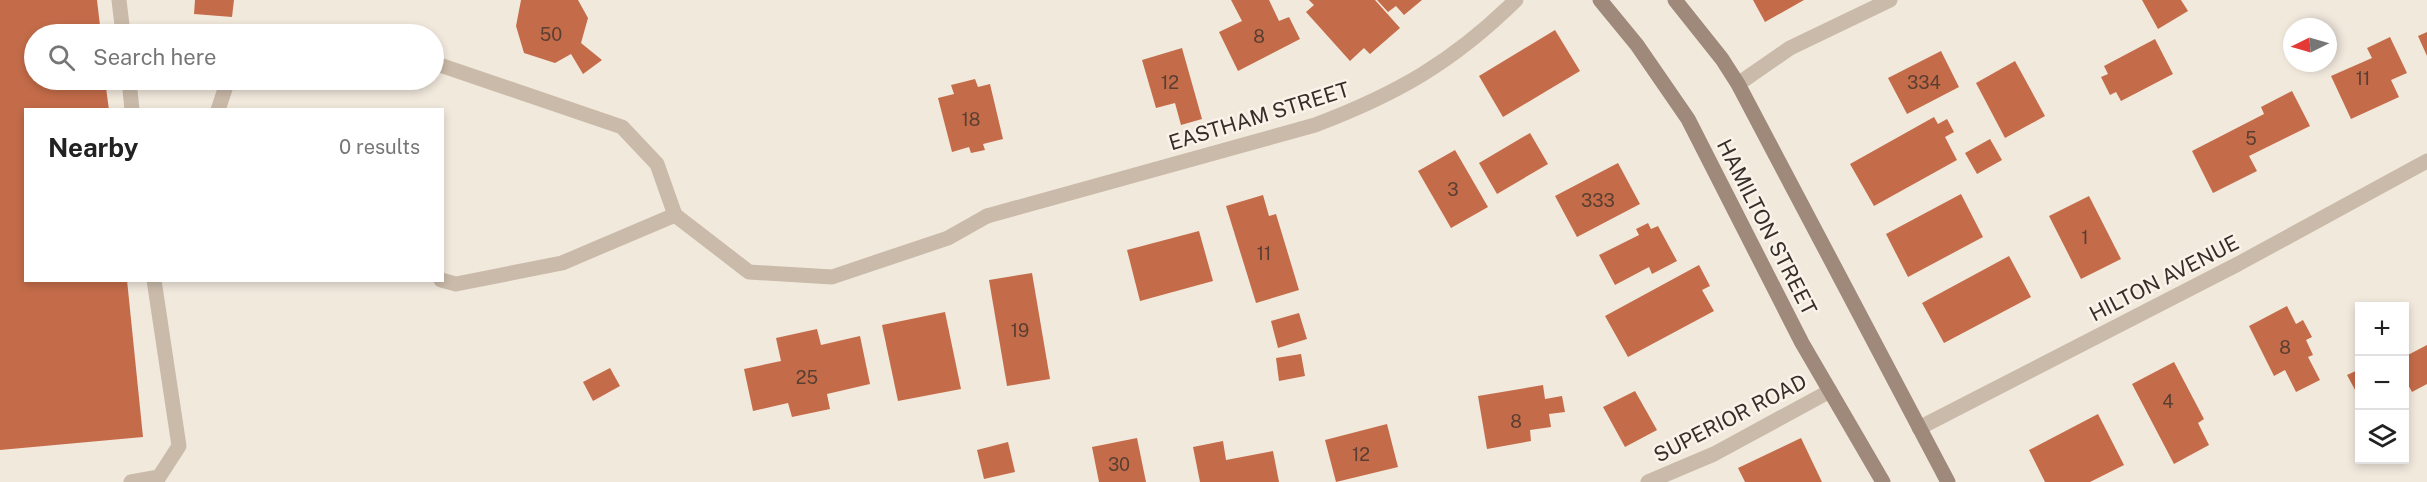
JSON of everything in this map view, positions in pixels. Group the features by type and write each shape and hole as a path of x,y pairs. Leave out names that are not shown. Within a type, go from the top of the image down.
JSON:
{"main road":[{"name":"HAMILTON STREET","path":"1600,0 1637,45 1688,119 1767,277 1883,482"},
{"name":"HAMILTON STREET","path":"1675,0 1722,58 1738,84 1948,482"}],"street":[{"path":"119,0 122,24"},
{"name":"EASTHAM STREET","path":"675,215 749,272 832,277 948,238 987,216 1315,125 1364,106 1414,81 1451,57 1516,0"},
{"path":"1738,84 1790,48 1890,0"},
{"path":"444,66 622,127 657,164 675,215 562,263 456,284 444,281"},
{"path":"130,90 132,108"},
{"path":"219,108 225,90"},
{"name":"HILTON AVENUE","path":"1919,428 2248,258 2427,161"},
{"path":"131,482 159,477 179,446 154,282"},
{"name":"SUPERIOR ROAD","path":"1648,482 1714,454 1830,391"}],"building":[{"path":"0,0 97,0 100,24 24,24 24,90 106,90 109,108 24,108 24,282 127,282 143,437 0,450"},
{"path":"195,0 234,0 232,17 194,14"},
{"path":"521,0 578,0 588,18 581,43 602,60 583,74 571,54 555,63 524,53 516,26"},
{"path":"1231,0 1269,0 1279,21 1289,17 1300,39 1238,71 1219,32 1242,21"},
{"path":"1309,0 1375,0 1400,28 1370,54 1364,48 1350,61 1306,12 1314,5"},
{"path":"1377,0 1422,0 1404,15 1396,6 1388,12"},
{"path":"1753,0 1804,0 1765,22"},
{"path":"2142,0 2181,0 2188,11 2158,29"},
{"path":"1555,30 1580,71 1503,117 1479,76"},
{"path":"2427,32 2427,56 2418,36"},
{"path":"2390,37 2407,73 2391,80 2399,97 2351,119 2331,76 2372,58 2367,48"},
{"path":"2155,39 2173,74 2121,101 2116,92 2110,95 2101,77 2108,74 2104,66"},
{"path":"1182,48 1202,119 1181,125 1175,103 1156,108 1142,60"},
{"path":"1941,51 1959,87 1907,114 1888,78"},
{"path":"2015,61 2045,116 2005,138 1976,83"},
{"path":"975,79 978,87 990,84 1003,139 983,144 985,150 971,153 969,147 952,152 938,98 954,94 951,85"},
{"path":"2292,91 2310,126 2249,156 2257,171 2213,193 2192,151 2264,114 2261,107"},
{"path":"1934,117 1938,124 1947,119 1954,132 1945,137 1957,160 1874,206 1850,164"},
{"path":"1530,133 1548,164 1497,194 1479,163"},
{"path":"1990,139 2002,160 1977,174 1965,153"},
{"path":"1455,150 1488,207 1451,228 1418,171"},
{"path":"1618,163 1640,204 1577,237 1555,196"},
{"path":"1961,194 1983,237 1908,277 1886,234"},
{"path":"1263,195 1269,216 1276,214 1299,290 1256,303 1226,206"},
{"path":"2089,196 2121,259 2081,279 2049,216"},
{"path":"1648,223 1651,229 1658,226 1677,261 1652,274 1649,267 1615,285 1599,255 1639,235 1636,229"},
{"path":"1199,231 1213,281 1140,301 1127,250"},
{"path":"2009,256 2031,297 1944,343 1922,303"},
{"path":"1699,265 1710,286 1702,290 1714,311 1628,357 1605,316"},
{"path":"1032,273 1050,379 1007,386 989,280"},
{"path":"2287,306 2296,324 2303,320 2312,337 2306,340 2313,355 2308,357 2320,380 2296,392 2285,370 2274,376 2249,326"},
{"path":"945,312 961,389 898,401 882,325"},
{"path":"1299,313 1307,339 1278,348 1271,321"},
{"path":"817,329 821,345 860,336 870,384 827,394 830,409 792,417 788,403 753,411 744,369 781,361 776,338"},
{"path":"2427,345 2427,384 2412,392 2409,386 2409,354"},
{"path":"1301,354 1305,376 1279,381 1276,358"},
{"path":"2174,362 2204,419 2198,423 2209,445 2174,464 2132,384"},
{"path":"610,368 620,386 593,401 583,382"},
{"path":"2355,371 2355,390 2347,375"},
{"path":"1543,385 1545,399 1562,396 1565,412 1549,414 1551,427 1530,430 1531,441 1487,449 1478,396"},
{"path":"1635,391 1657,430 1625,447 1603,407"},
{"path":"2098,414 2124,465 2090,482 2045,482 2029,450"},
{"path":"1387,424 1398,467 1336,482 1325,440"},
{"path":"1137,438 1146,482 1099,482 1092,447"},
{"path":"1801,438 1822,482 1745,482 1738,468"},
{"path":"1223,441 1226,460 1273,451 1279,482 1200,482 1193,447"},
{"path":"1008,442 1015,472 984,479 977,450"}]}
